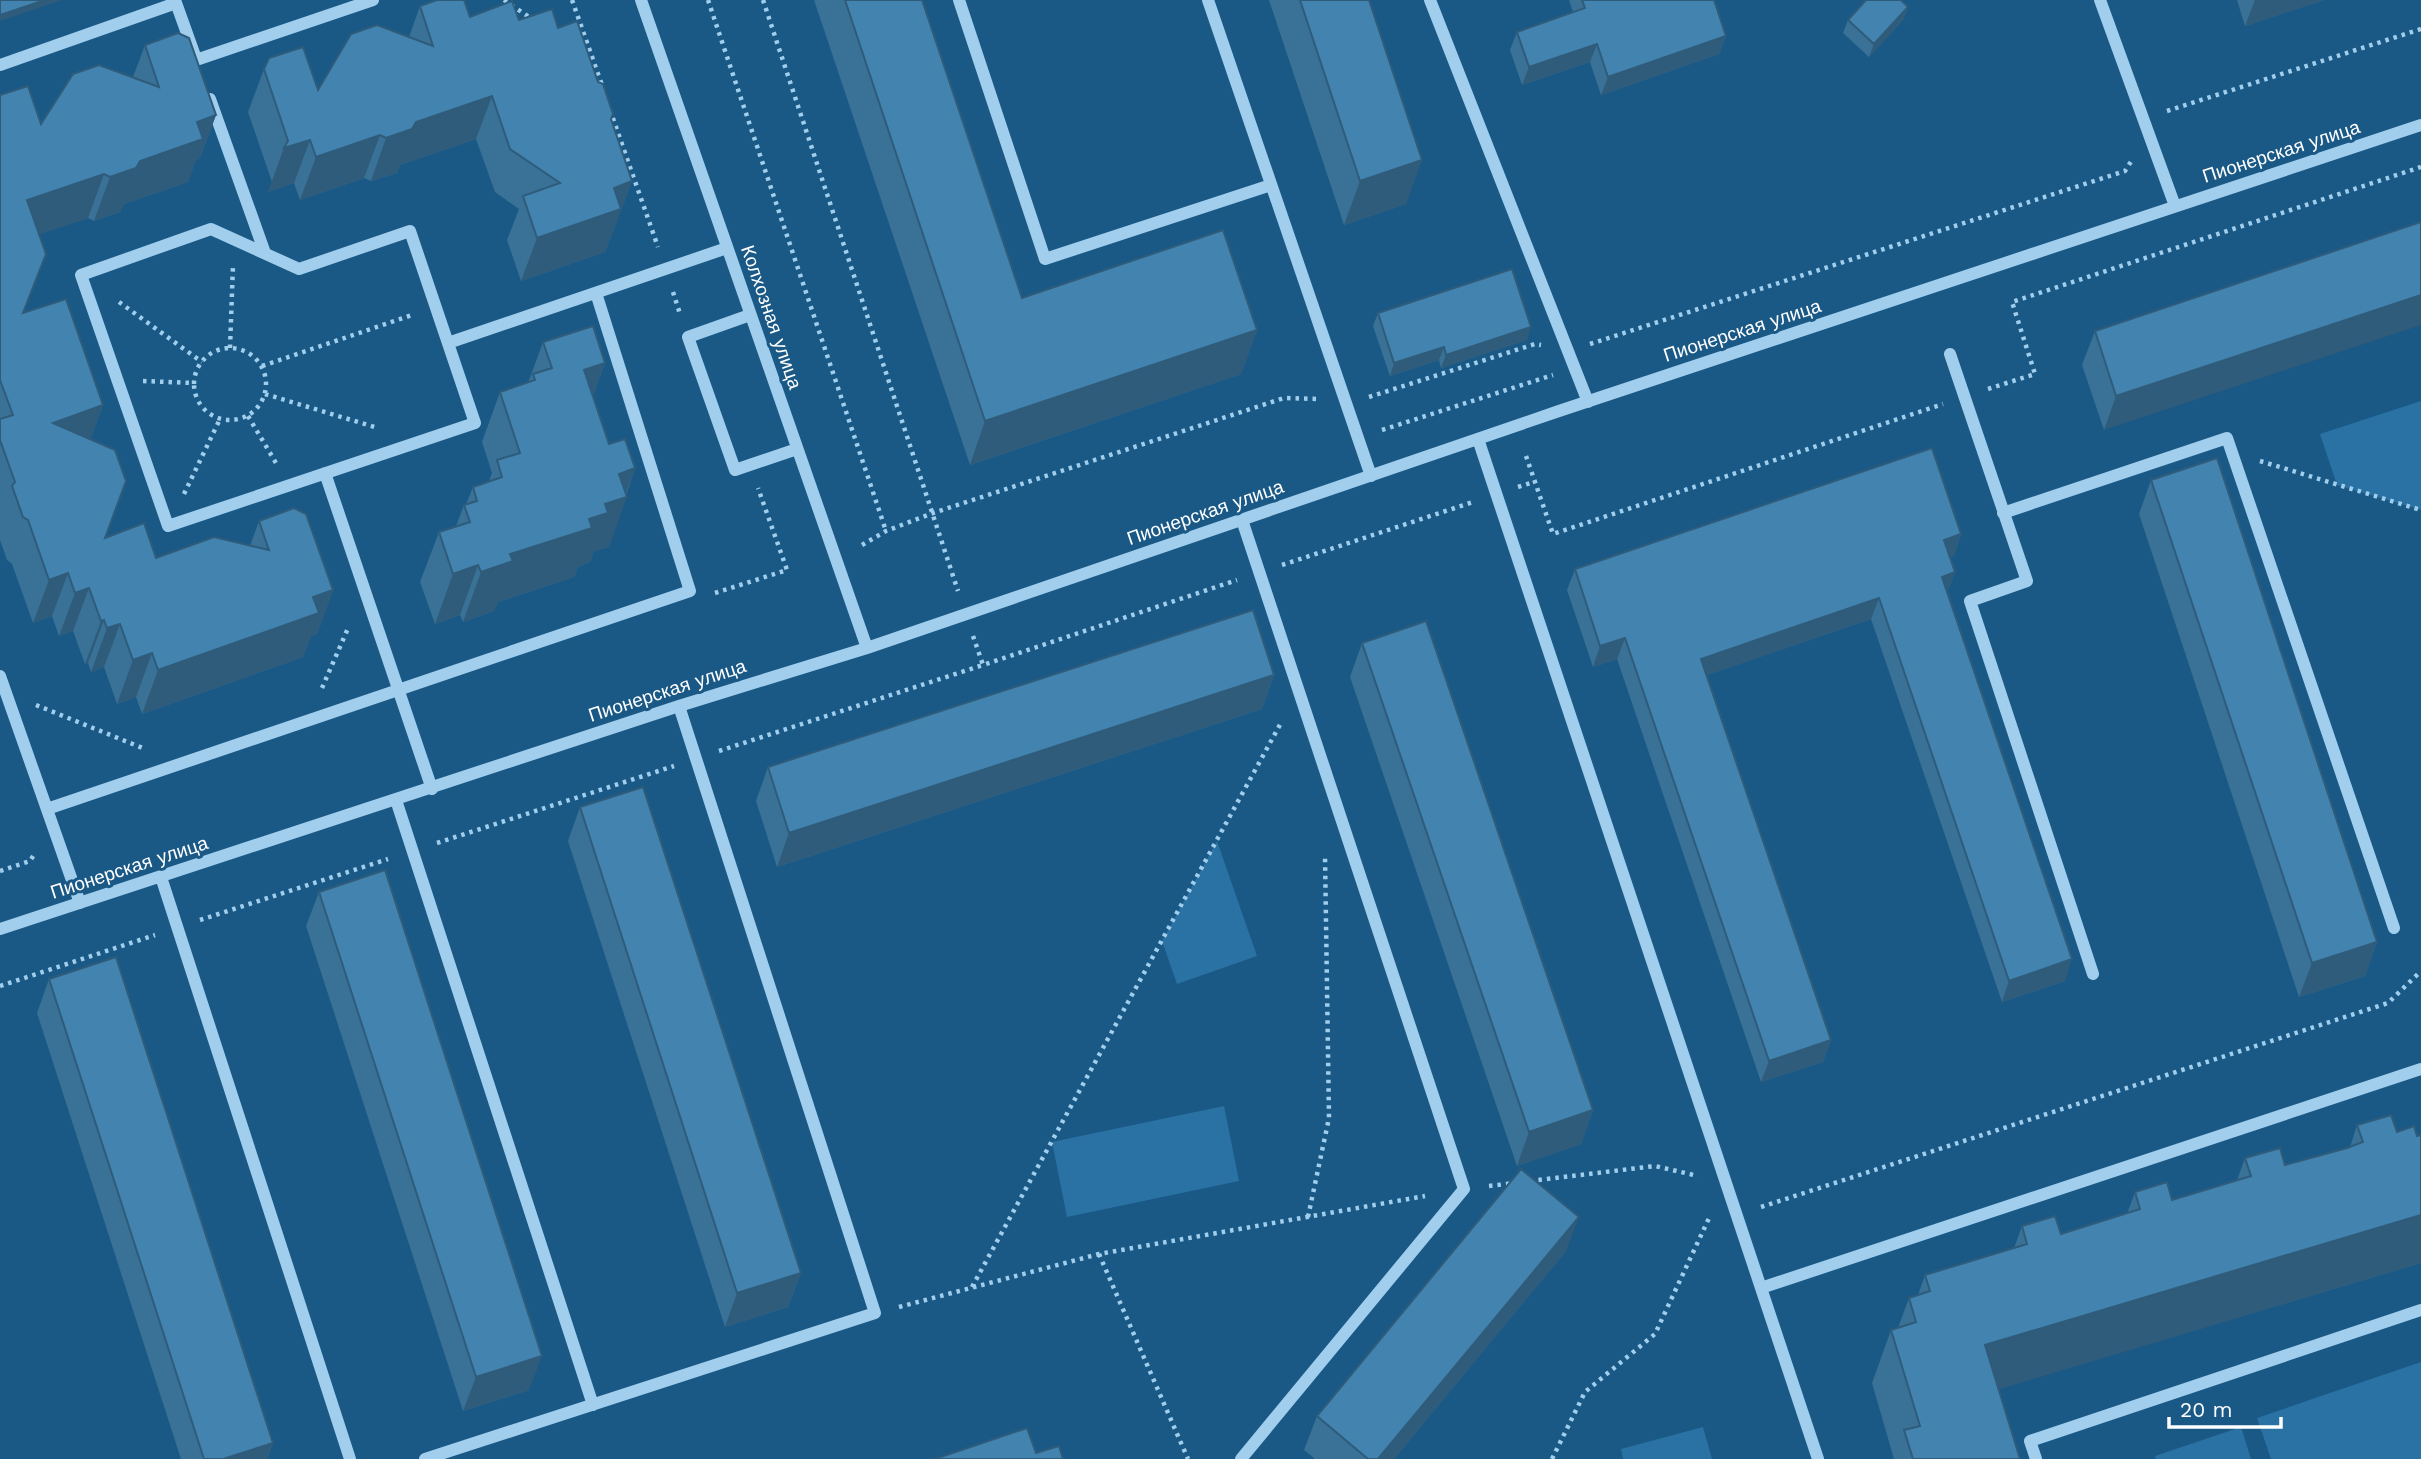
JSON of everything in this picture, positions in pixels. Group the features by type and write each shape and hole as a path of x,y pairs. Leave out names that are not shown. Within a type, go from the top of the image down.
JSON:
{"street":[{"path":"196,60 373,0"},
{"name":"Колхозная улица","path":"641,0 867,648"},
{"path":"959,0 1045,258 1271,185"},
{"path":"1208,0 1371,476"},
{"path":"1430,0 1588,402"},
{"path":"2100,0 2175,206"},
{"path":"0,65 176,2 265,253"},
{"name":"Пионерская улица","path":"0,929 678,706 867,648 1478,439 2421,125"},
{"path":"211,229 265,253 299,269 411,232 475,423 168,526 81,275 211,229"},
{"path":"448,343 727,248"},
{"path":"47,809 690,590 596,293"},
{"path":"750,315 688,337 735,470 797,449"},
{"path":"1950,354 2027,581 1970,601 2093,974"},
{"path":"2003,513 2227,438 2394,928"},
{"path":"1478,439 1818,1459"},
{"path":"325,473 432,789"},
{"path":"1241,1459 1464,1189 1242,520"},
{"path":"0,676 80,903"},
{"path":"425,1459 875,1313 678,706"},
{"path":"396,800 593,1405"},
{"path":"161,877 350,1459"},
{"path":"1761,1288 2421,1069"},
{"path":"2036,1459 2030,1441 2421,1310"}],"path":[{"path":"504,0 538,23"},
{"path":"572,0 688,337"},
{"path":"708,0 886,531"},
{"path":"763,0 983,665"},
{"path":"862,545 886,531 933,513 1284,398 1345,401 1369,397 1535,344 1568,351 2125,171 2162,113 2421,29"},
{"path":"583,54 594,62"},
{"path":"1526,456 1553,534 2035,374 2012,302 2421,167"},
{"path":"230,348 234,239"},
{"path":"81,275 202,362"},
{"path":"262,366 424,312"},
{"path":"1377,419 1382,430 1556,374 1547,347"},
{"path":"230,348 253,356 262,366 266,380 265,394 258,406 248,416 234,420 220,419 206,411 197,397 194,383 202,362 215,351 230,348"},
{"path":"117,380 194,383"},
{"path":"265,394 420,441"},
{"path":"1369,397 1373,408"},
{"path":"248,416 290,485"},
{"path":"168,526 220,419"},
{"path":"2232,453 2421,510"},
{"path":"751,465 787,570"},
{"path":"0,986 1534,482"},
{"path":"320,716 316,702 365,590"},
{"path":"6,693 156,754"},
{"path":"971,1288 1298,693"},
{"path":"1308,1217 1329,1118 1324,843 1340,816"},
{"path":"0,871 30,861 52,823"},
{"path":"1737,1215 2388,1003 2421,971"},
{"path":"875,1313 1099,1254 1464,1189 1655,1166 1726,1183 1655,1334 1585,1392 1552,1459"},
{"path":"1099,1254 1188,1459"}],"shaded area":[{"path":"2421,401 2421,510 2337,485 2320,434"},
{"path":"1217,841 1257,956 1177,984 1162,941"},
{"path":"1224,1106 1239,1181 1067,1217 1052,1142"},
{"path":"2421,1362 2421,1459 2271,1459 2257,1418"},
{"path":"1703,1427 1712,1459 1623,1459 1621,1449"},
{"path":"2241,1427 2251,1459 2156,1459 2155,1456"}],"building":[{"path":"0,0 45,0 0,15"},
{"path":"437,0 464,0 470,17 512,1 519,20 552,9 558,28 577,21 598,82 603,84 613,114 611,119 632,181 614,188 621,209 537,238 523,196 560,183 510,149 492,96 416,122 412,129 386,138 380,135 316,157 310,140 284,148 288,141 264,69 269,58 303,47 318,90 351,34 377,25 433,46 420,6"},
{"path":"845,0 922,0 1022,298 1223,230 1257,330 985,421"},
{"path":"1300,0 1369,0 1422,160 1360,181"},
{"path":"1582,0 1714,0 1726,36 1608,77 1597,44 1529,67 1517,32 1585,8"},
{"path":"1866,0 1901,0 1908,7 1874,44 1848,20"},
{"path":"178,33 189,38 216,115 197,122 203,139 140,161 136,168 110,177 104,174 27,200 46,254 23,313 66,299 103,405 53,423 115,450 126,481 105,538 144,523 156,558 214,537 269,550 259,521 294,508 306,514 333,590 313,597 319,613 158,670 152,653 133,660 120,624 107,628 104,620 101,621 89,588 75,593 68,573 49,580 28,520 23,517 12,486 15,482 0,440 0,419 13,415 0,380 0,95 28,86 41,124 73,74 99,65 159,87 145,45"},
{"path":"2421,222 2421,295 2116,396 2095,331"},
{"path":"1512,269 1531,327 1446,355 1444,347 1394,363 1378,313"},
{"path":"593,326 605,363 584,370 609,444 625,439 635,468 619,474 627,497 605,504 608,513 589,519 592,528 510,554 513,561 481,572 478,565 453,574 439,532 470,522 464,505 477,501 473,487 502,477 497,460 520,453 500,392 535,380 533,374 552,368 543,342"},
{"path":"1932,448 1961,534 1944,540 1955,572 1942,577 2072,959 2009,981 1879,598 1701,659 1831,1040 1769,1061 1625,638 1600,646 1575,569"},
{"path":"2217,458 2377,942 2312,963 2151,480"},
{"path":"1253,610 1274,675 789,833 768,767"},
{"path":"1426,621 1593,1110 1529,1132 1362,643"},
{"path":"643,787 801,1273 737,1293 580,807"},
{"path":"385,870 542,1356 476,1377 319,892"},
{"path":"116,957 273,1443 223,1459 204,1459 49,979"},
{"path":"2391,1115 2397,1132 2414,1126 2417,1136 2421,1135 2421,1215 1985,1345 2020,1459 1913,1459 1904,1430 1920,1426 1891,1330 1916,1322 1909,1298 1930,1291 1925,1275 2027,1244 2022,1226 2055,1216 2061,1234 2140,1209 2135,1192 2167,1182 2172,1200 2251,1176 2245,1158 2280,1148 2285,1165 2347,1148 2363,1142 2357,1125"},
{"path":"1521,1169 1579,1217 1378,1459 1368,1459 1317,1416"},
{"path":"1027,1428 1036,1453 1059,1446 1063,1459 935,1459"}]}
